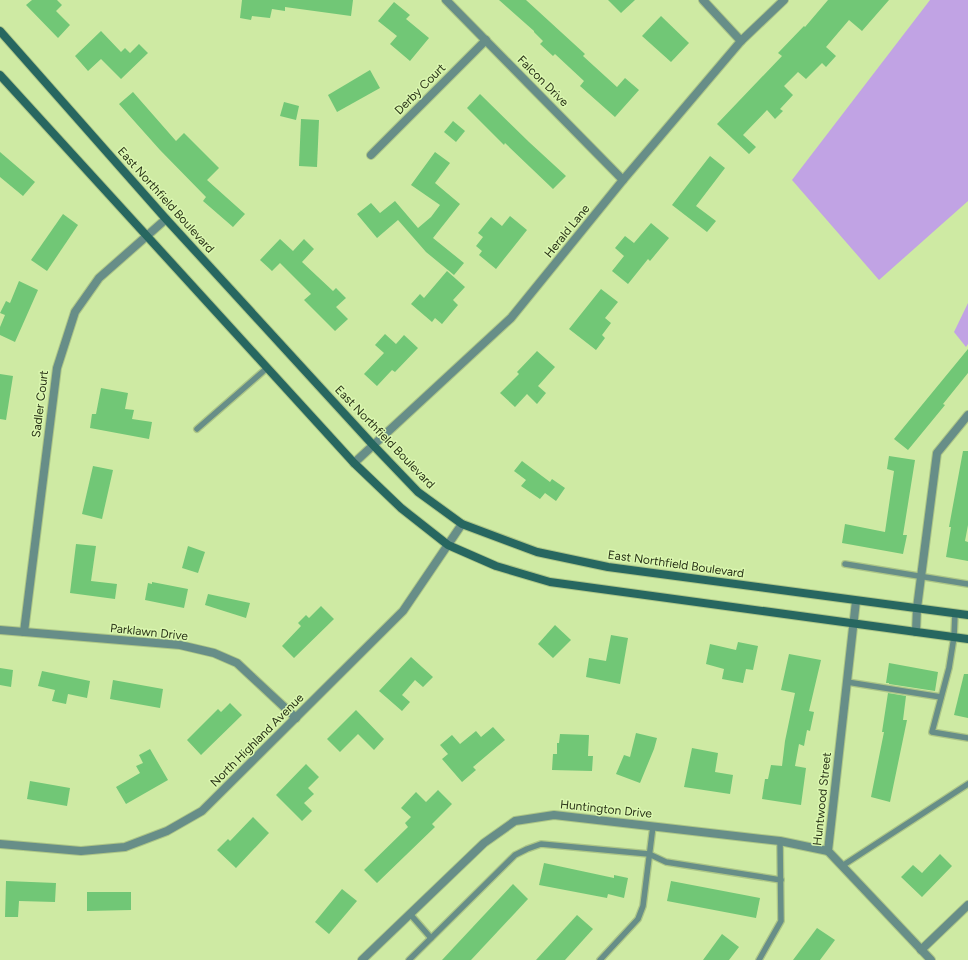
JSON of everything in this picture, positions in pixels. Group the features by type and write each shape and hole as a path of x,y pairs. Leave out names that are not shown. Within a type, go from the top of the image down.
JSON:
{"main road":[{"name":"East Northfield Boulevard","path":"0,31 166,219 373,445 418,492 462,524 537,552 608,567 968,616"},
{"path":"0,75 354,463 401,508 448,544 496,566 550,582 968,639"}],"street":[{"name":"Falcon Drive","path":"446,0 623,180"},
{"path":"703,0 741,41"},
{"name":"Herald Lane","path":"354,463 511,318 623,180 741,41 784,0"},
{"name":"Derby Court","path":"371,156 486,40"},
{"name":"Sadler Court","path":"24,632 57,368 75,312 99,278 166,219"},
{"path":"916,632 917,608 937,453 968,415"},
{"name":"North Highland Avenue","path":"0,844 81,851 125,846 167,831 202,811 403,611 462,524"},
{"name":"Huntwood Street","path":"856,601 828,851 931,960"},
{"name":"Parklawn Drive","path":"0,630 180,645 214,653 237,663 296,718"},
{"name":"Huntington Drive","path":"362,960 484,843 515,821 554,814 780,841 828,851"},
{"path":"921,950 968,905"}],"lane":[{"path":"197,429 267,368"},
{"path":"845,564 968,584"},
{"path":"955,614 954,637 949,668 932,732 968,738"},
{"path":"847,682 941,697"},
{"path":"842,866 968,784"},
{"path":"600,960 638,919 643,906 653,826"},
{"path":"759,960 781,921 780,841"},
{"path":"409,960 515,855 541,844 649,854 666,862 781,880"},
{"path":"410,914 431,938"}],"shaded area":[{"path":"930,0 968,0 968,201 879,280 792,180"},
{"path":"968,303 968,344 966,347 954,332"}],"building":[{"path":"32,0 57,0 62,5 56,11 70,25 58,38 26,5"},
{"path":"242,0 353,0 351,16 285,7 285,11 272,9 270,18 252,16 251,20 240,18"},
{"path":"499,0 526,0 585,54 583,56 617,87 625,78 639,90 615,117 580,86 584,81 555,54 553,56 540,44 543,41 534,31"},
{"path":"608,0 635,0 621,13"},
{"path":"828,0 889,0 862,31 849,20 826,47 836,56 826,67 822,63 806,79 798,72 784,86 793,95 780,109 783,111 775,119 767,110 743,135 756,147 749,154 717,124 782,56 778,53 804,26 805,27"},
{"path":"394,2 410,15 406,19 429,38 410,61 390,44 397,36 378,21"},
{"path":"661,16 689,43 671,62 642,36"},
{"path":"101,31 121,52 125,48 130,53 139,44 148,53 121,79 101,59 88,71 75,56"},
{"path":"370,70 380,88 337,112 328,95"},
{"path":"133,92 176,141 184,133 219,168 207,180 245,214 233,227 203,201 206,197 160,150 119,104"},
{"path":"480,94 566,176 553,189 505,143 504,145 467,108"},
{"path":"284,102 299,106 296,120 280,116"},
{"path":"301,119 319,120 317,167 299,166"},
{"path":"453,121 465,131 456,142 444,132"},
{"path":"0,152 35,182 23,196 0,177"},
{"path":"435,152 450,163 435,183 460,204 433,238 464,263 454,275 426,252 398,220 377,238 357,214 371,203 380,213 395,201 418,228 431,217 440,205 411,185"},
{"path":"710,156 725,168 696,206 716,221 707,232 672,205"},
{"path":"63,214 78,225 47,271 31,260"},
{"path":"510,216 527,230 496,269 479,255 482,251 476,246 483,237 478,233 491,217 502,226"},
{"path":"651,223 669,238 650,261 648,259 628,284 612,271 624,256 615,248 625,236 634,243"},
{"path":"280,239 293,251 304,239 314,249 302,262 333,291 336,288 346,298 336,307 348,319 335,331 304,300 311,294 280,263 272,271 260,260"},
{"path":"447,271 465,287 453,300 458,305 442,324 435,318 432,322 411,304 420,294 424,298"},
{"path":"19,281 38,290 15,342 0,335 0,327 5,315 0,313 6,301 10,303"},
{"path":"601,289 618,302 605,318 611,323 602,335 605,338 596,350 569,329"},
{"path":"385,334 396,344 404,335 418,348 395,372 392,370 377,386 364,374 384,353 375,345"},
{"path":"968,349 968,373 943,404 945,405 908,450 894,439"},
{"path":"537,351 555,367 538,386 546,393 537,404 527,394 515,407 500,393 519,374 517,372"},
{"path":"0,374 13,376 6,420 0,419"},
{"path":"101,388 128,393 125,409 134,410 132,419 152,422 149,439 90,428 92,414 96,414"},
{"path":"963,451 968,451 968,525 965,541 968,542 968,561 946,557 951,527 949,527"},
{"path":"889,456 915,460 903,535 907,535 903,554 842,543 845,524 885,532 894,471 887,469"},
{"path":"522,461 550,482 552,479 565,488 556,501 545,493 540,499 521,486 526,480 514,471"},
{"path":"93,466 113,470 102,519 82,514"},
{"path":"76,544 96,546 91,581 117,584 115,599 70,593"},
{"path":"188,546 205,552 198,573 182,568"},
{"path":"152,582 188,589 184,608 145,600 148,583 152,584"},
{"path":"208,594 250,603 246,618 205,605"},
{"path":"321,606 334,619 294,658 282,646 301,626 298,623 306,615 309,618"},
{"path":"555,625 571,640 553,658 538,644"},
{"path":"611,635 628,638 620,684 586,677 589,658 606,661"},
{"path":"738,642 758,646 753,670 746,669 743,683 722,679 724,669 706,664 710,644 736,650"},
{"path":"789,654 821,660 809,711 814,712 810,731 807,730 804,746 799,744 795,766 806,768 801,805 762,799 765,779 768,779 771,765 782,766 785,741 795,693 781,690"},
{"path":"411,657 433,677 423,687 415,680 402,695 410,702 402,711 379,691"},
{"path":"889,663 938,672 935,691 886,683"},
{"path":"0,668 13,670 11,687 0,685"},
{"path":"42,671 90,681 87,698 68,694 66,704 52,701 55,690 38,686"},
{"path":"964,674 968,674 968,718 954,715"},
{"path":"113,680 163,689 160,708 110,699"},
{"path":"888,693 906,696 903,720 907,720 890,802 871,797 884,732 882,732"},
{"path":"230,703 242,715 201,755 187,740 218,709 221,712"},
{"path":"356,710 384,739 374,750 358,734 340,752 327,739"},
{"path":"493,727 505,740 473,767 476,770 462,782 442,759 448,754 440,745 452,735 460,744 476,731 481,737"},
{"path":"636,733 657,738 640,783 616,774 624,755 630,757"},
{"path":"560,734 589,735 588,756 593,756 592,771 552,770 553,754 557,754 557,743 559,743"},
{"path":"692,748 718,753 715,772 733,775 730,794 684,787"},
{"path":"150,749 168,780 126,804 116,787 140,773 136,766 143,763 139,755"},
{"path":"306,764 319,777 308,788 314,794 304,803 312,811 302,821 276,795"},
{"path":"30,781 70,788 67,806 27,799"},
{"path":"438,790 452,804 432,824 435,827 377,883 364,870 408,827 405,823 411,817 401,808 416,792 426,802"},
{"path":"253,817 269,833 236,868 217,850 228,839 230,841"},
{"path":"940,854 952,866 922,897 901,877 913,865 922,873"},
{"path":"544,863 614,878 614,875 628,878 624,898 608,894 607,898 539,885"},
{"path":"6,881 56,883 55,902 19,901 18,917 5,917"},
{"path":"671,881 760,898 756,918 667,901"},
{"path":"513,884 528,899 471,960 442,960"},
{"path":"342,889 357,901 329,934 315,922"},
{"path":"87,892 131,892 131,910 87,911"},
{"path":"577,915 593,929 565,960 536,960"},
{"path":"817,928 835,940 820,960 793,960"},
{"path":"722,934 739,947 729,960 703,960"}]}
